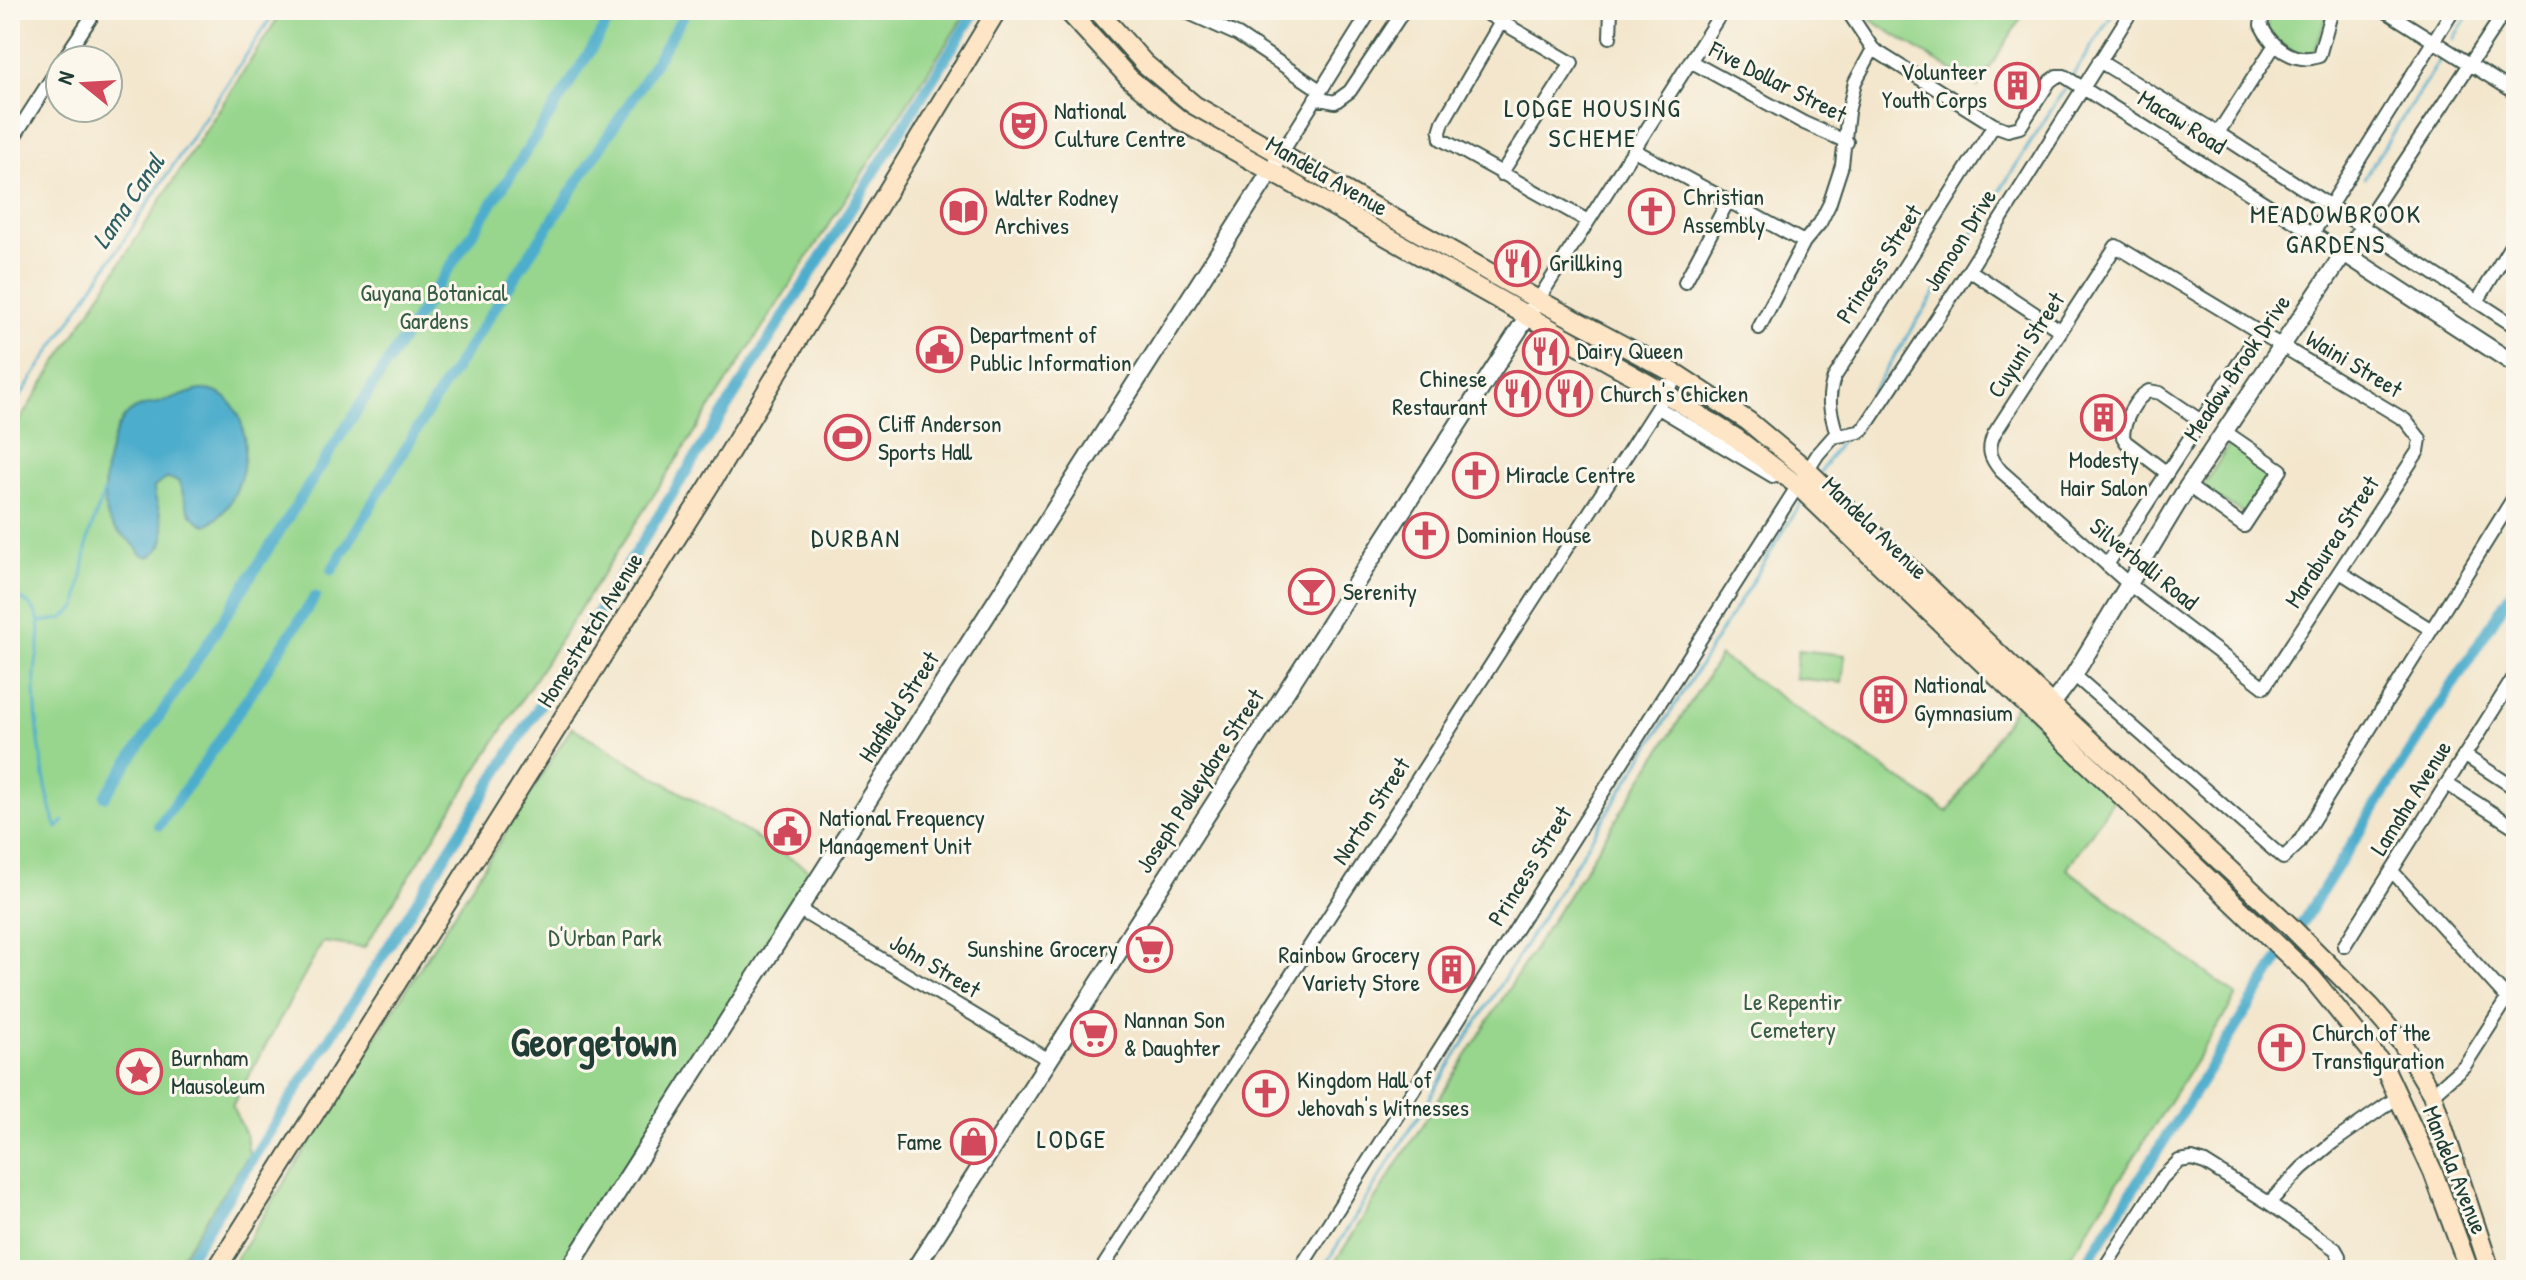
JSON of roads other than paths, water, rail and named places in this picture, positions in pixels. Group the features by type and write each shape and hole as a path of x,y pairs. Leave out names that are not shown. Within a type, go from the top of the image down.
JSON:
{"main road":[{"name":"Homestretch Avenue","path":"216,1270 711,483 997,10"},
{"name":"Mandela Avenue","path":"1067,10 1130,79 1180,120 1527,317 1662,400 1736,438 1807,485"},
{"name":"Mandela Avenue","path":"1097,10 1145,64 1194,105 1538,300 1678,375 1748,421 1807,485 2046,711 2296,932 2370,1006 2402,1043 2432,1094 2490,1270"},
{"name":"Mandela Avenue","path":"2046,711 2233,903 2293,957 2384,1067 2433,1172 2469,1270"}],"street":[{"path":"74,44 96,10"},
{"path":"1182,10 1238,35 1317,94 1335,102 1350,91 1404,10"},
{"path":"1281,154 1371,10"},
{"path":"1481,10 1572,63 1501,174"},
{"path":"1512,10 1501,22 1440,132 1444,141 1588,221"},
{"path":"1610,37 1611,10"},
{"path":"1538,300 1723,10"},
{"path":"1847,10 1873,49 1994,125 2008,130 2020,127 2050,81 2057,76 2074,81"},
{"name":"Jamoon Drive","path":"1839,435 1859,432 1865,427 1969,270 2074,81 2099,61 2132,10"},
{"path":"2264,10 2261,25 2274,46 2297,57 2310,59 2319,56 2332,10"},
{"path":"2384,10 2516,93"},
{"path":"2313,233 2453,10"},
{"name":"Meadow Brook Drive","path":"2046,711 2074,675 2224,431 2506,10"},
{"path":"2218,133 2274,46"},
{"path":"1759,328 1804,242 1820,223 1829,205 1847,142 1848,112 1855,82 1873,49"},
{"name":"Five Dollar Street","path":"1690,61 1804,123 1847,142"},
{"path":"2099,61 2218,133 2516,327"},
{"name":"Macaw Road","path":"2074,81 2516,365"},
{"path":"10,143 44,90"},
{"name":"Princess Street","path":"1839,435 1829,404 1834,378 1994,125"},
{"path":"1634,150 1804,242"},
{"name":"Hadfield Street","path":"568,1270 1281,154"},
{"path":"1685,282 1728,201"},
{"path":"2477,302 2516,237"},
{"name":"Cuyuni Street","path":"2001,471 1990,456 1989,445 2116,246"},
{"name":"Waini Street","path":"2116,246 2405,420"},
{"path":"1969,270 2061,331"},
{"name":"Joseph Polleydore Street","path":"914,1270 1538,300"},
{"path":"2107,565 2259,332"},
{"name":"Norton Street","path":"1101,1270 1678,375"},
{"path":"2167,473 2126,442 2123,437 2126,419 2149,391 2160,393 2201,421"},
{"name":"Maraburea Street","path":"2264,687 2418,451 2420,439 2405,420"},
{"path":"2188,486 2244,526 2281,470 2224,431"},
{"path":"1807,485 1827,442 1839,435"},
{"name":"Silverballi Road","path":"2001,471 2130,585 2264,687"},
{"name":"Princess Street","path":"1299,1270 1807,485"},
{"path":"2074,675 2283,858 2298,844 2516,494"},
{"path":"2340,572 2430,629"},
{"name":"Lamaha Avenue","path":"2344,946 2516,674"},
{"path":"2464,755 2516,789"},
{"path":"2447,784 2516,828"},
{"path":"2392,871 2507,998"},
{"name":"John Street","path":"798,909 1049,1060"},
{"path":"2432,1094 2465,1065 2516,985"},
{"path":"2269,1203 2302,1168 2332,1143 2392,1101 2401,1100"},
{"path":"2103,1270 2162,1178 2179,1161 2192,1159 2205,1163 2269,1203 2335,1249 2339,1256 2338,1270"}],"water":[{"path":"201,390 221,395 234,407 242,426 245,448 242,472 234,494 222,513 206,525 190,512 178,481 168,478 154,487 163,525 163,542 149,557 140,554 111,524 105,507 105,476 112,442 126,416 135,409"}],"waterway":[{"name":"Lama Canal","path":"10,412 276,10"},
{"path":"105,796 210,640 615,10"},
{"path":"332,570 442,388 687,10"},
{"path":"181,1270 380,960 976,10"},
{"path":"2071,78 2115,10"},
{"path":"2453,39 2472,10"},
{"path":"2364,178 2444,54"},
{"path":"1848,430 2067,85"},
{"path":"1820,473 1842,439"},
{"path":"39,622 62,619 77,607 88,538 104,492"},
{"path":"1322,1270 1803,500"},
{"path":"2082,1270 2516,585"},
{"path":"10,593 32,607 39,622 35,690 40,751 57,828 64,821"},
{"path":"159,825 203,765 315,597"}],"place":[{"name":"Volunteer Youth Corps","path":"2018,86"},
{"name":"National Culture Centre","path":"1023,125"},
{"name":"Christian Assembly","path":"1652,211"},
{"name":"Walter Rodney Archives","path":"964,212"},
{"name":"Grillking","path":"1518,263"},
{"name":"Department of Public Information","path":"939,349"},
{"name":"Dairy Queen","path":"1546,351"},
{"name":"Chinese Restaurant","path":"1518,393"},
{"name":"Church's Chicken","path":"1569,394"},
{"name":"Modesty Hair Salon","path":"2104,418"},
{"name":"Cliff Anderson Sports Hall","path":"847,438"},
{"name":"Miracle Centre","path":"1475,475"},
{"name":"Dominion House","path":"1426,535"},
{"name":"Serenity","path":"1312,592"},
{"name":"National Gymnasium","path":"1883,699"},
{"name":"National Frequency Management Unit","path":"788,832"},
{"name":"Sunshine Grocery","path":"1149,949"},
{"name":"Rainbow Grocery Variety Store","path":"1451,969"},
{"name":"Nannan Son & Daughter","path":"1093,1034"},
{"name":"Church of the Transfiguration","path":"2281,1047"},
{"name":"Burnham Mausoleum","path":"140,1072"},
{"name":"Kingdom Hall of Jehovah's Witnesses","path":"1266,1094"},
{"name":"Fame","path":"973,1142"}],"district":[{"name":"LODGE HOUSING SCHEME","path":"1593,123"},
{"name":"MEADOWBROOK GARDENS","path":"2336,229"},
{"name":"DURBAN","path":"856,538"},
{"name":"Georgetown","path":"594,1042"},
{"name":"LODGE","path":"1072,1139"}],"park label":[{"name":"Guyana Botanical Gardens","path":"434,307"},
{"name":"D'Urban Park","path":"605,938"},
{"name":"Le Repentir Cemetery","path":"1793,1016"}]}
